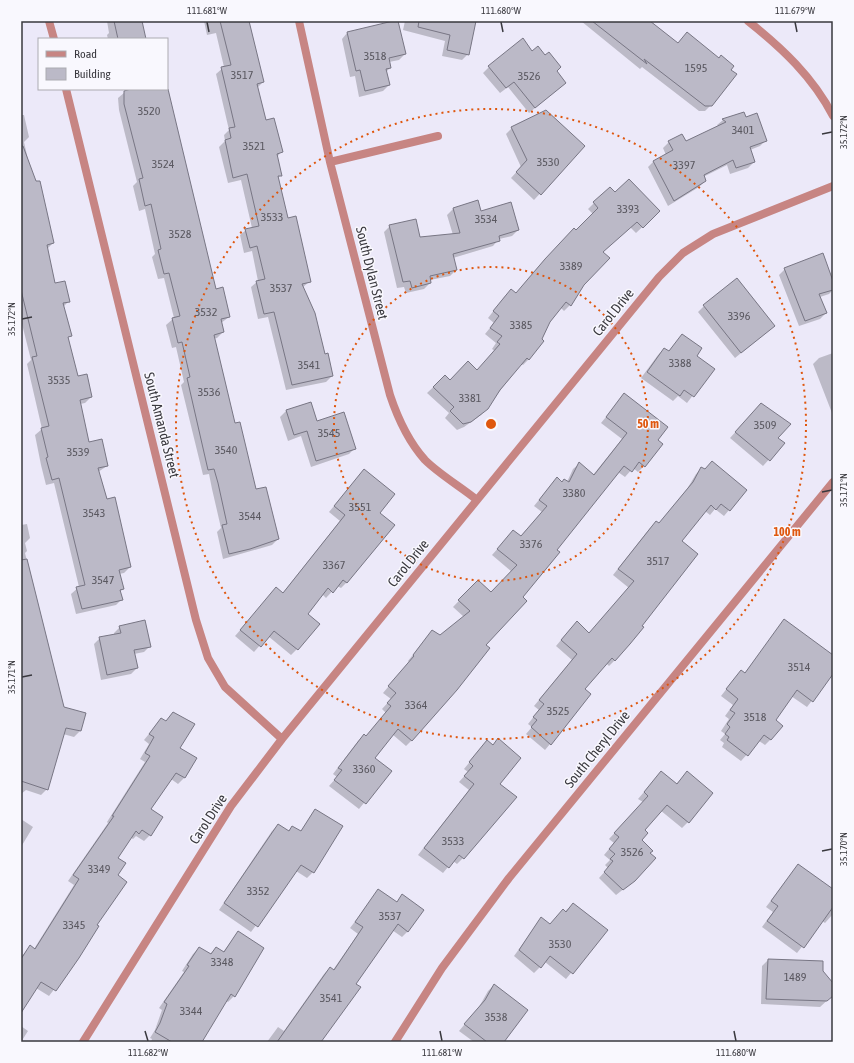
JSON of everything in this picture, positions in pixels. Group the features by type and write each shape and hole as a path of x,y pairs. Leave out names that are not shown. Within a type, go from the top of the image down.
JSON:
{"street":[{"path":"49,21 54,38"},
{"name":"South Dylan Street","path":"299,21 330,162 396,414 406,434 426,460 477,500"},
{"path":"748,21 770,38 800,66 825,100 833,116"},
{"name":"South Amanda Street","path":"66,90 196,620 208,658 225,687 282,739"},
{"path":"330,162 438,136"},
{"name":"Carol Drive","path":"83,1042 231,806 282,739 659,277 683,253 713,234 833,186"},
{"name":"South Cheryl Drive","path":"395,1042 442,968 509,878 833,482"}],"building":[{"path":"114,21 142,21 146,38 118,38"},
{"path":"220,21 249,21 264,82 257,84 266,120 274,118 283,152 277,154 282,176 278,176 288,218 296,216 311,282 302,284 315,313 325,354 328,353 333,376 292,385 274,312 264,314 256,281 265,279 257,246 250,248 245,229 259,226 247,174 233,178 225,140 231,138 229,128 235,127 221,67 231,65"},
{"path":"398,21 406,54 389,58 391,68 386,69 390,85 365,91 360,70 356,71 347,32"},
{"path":"419,21 476,21 469,55 447,50 450,35 418,27"},
{"path":"592,21 650,21 678,43 687,32 719,58 721,55 734,66 731,70 737,74 712,106 705,106 644,59 647,64"},
{"path":"523,38 532,51 538,46 545,55 549,52 561,67 557,71 566,83 535,108 514,82 506,88 488,66"},
{"path":"168,89 216,289 223,287 230,317 221,319 224,332 214,335 235,423 240,422 256,489 266,487 279,539 250,549 229,554 222,525 227,524 218,483 214,469 208,470 187,378 190,377 182,342 178,343 172,318 180,316 169,273 164,274 158,250 161,249 151,204 145,206 139,179 143,178 124,104 124,91"},
{"path":"546,110 585,146 541,195 516,172 527,160 511,127"},
{"path":"744,112 746,117 757,113 767,141 750,147 755,162 736,168 733,160 704,175 706,181 674,201 653,161 673,150 668,141 682,134 686,141 726,122 722,119"},
{"path":"21,146 23,146 36,181 40,181 54,243 47,245 55,283 65,281 70,302 63,303 72,336 68,337 78,376 87,374 92,397 80,400 89,442 102,439 108,466 98,468 107,499 115,497 131,567 119,570 124,589 120,590 123,600 82,609 76,587 85,585 59,478 52,480 46,458 48,457 41,428 49,426 32,357 37,356 21,290"},
{"path":"629,179 660,211 643,228 637,222 603,252 610,258 584,285 571,306 566,302 550,322 542,339 544,341 529,360 527,358 500,390 488,409 471,422 463,424 450,411 454,407 433,387 445,375 450,380 468,361 477,370 500,344 497,342 502,336 490,328 499,316 493,311 511,289 516,293 574,228 576,230 598,208 593,202 610,187 615,192"},
{"path":"478,200 481,211 511,202 519,230 499,236 500,241 453,254 457,270 430,276 431,283 412,288 410,281 403,282 389,225 416,219 420,237 460,233 453,208"},
{"path":"823,253 833,281 833,290 819,294 827,313 805,321 784,268"},
{"path":"737,278 775,326 741,353 703,305"},
{"path":"682,334 702,348 697,356 715,369 694,397 684,390 680,396 647,372 664,348 669,351"},
{"path":"624,393 668,427 658,440 663,444 645,467 639,462 632,472 624,466 557,550 560,552 523,597 527,601 486,645 490,648 457,690 412,741 398,729 375,758 392,771 366,804 334,780 342,770 338,768 364,734 366,736 391,706 387,703 396,693 388,686 414,656 413,655 432,630 440,635 470,611 458,600 478,580 491,592 517,565 497,549 513,530 521,536 547,506 539,500 557,477 562,482 564,479 569,482 579,462 594,475 627,433 606,417"},
{"path":"311,402 317,421 344,412 356,449 316,461 307,431 294,435 286,410"},
{"path":"761,403 791,424 778,438 785,443 770,461 735,432"},
{"path":"712,461 747,490 730,511 721,504 716,510 711,505 682,541 698,554 642,626 644,627 630,644 615,661 612,658 585,689 591,694 551,745 531,727 537,720 533,717 544,704 539,700 577,654 561,640 577,621 589,633 634,581 618,569 656,521 659,523 693,482 701,467 705,469"},
{"path":"364,469 395,494 380,513 395,525 347,583 343,580 333,593 328,588 308,614 320,624 298,650 274,631 261,647 240,630 276,587 283,593 345,515 334,506"},
{"path":"27,559 64,707 86,713 81,731 66,728 48,790 21,781 21,560"},
{"path":"784,619 833,655 833,674 813,702 797,690 776,720 783,726 771,740 764,735 748,756 727,740 729,737 725,734 730,727 727,724 735,713 730,710 738,699 726,689 741,670 745,673"},
{"path":"145,620 151,647 134,650 138,668 107,675 99,637 121,633 119,626"},
{"path":"173,712 195,724 180,748 197,758 185,778 176,773 151,809 163,817 151,836 142,830 139,834 136,831 118,858 126,863 118,875 127,882 97,925 99,926 79,958 56,991 41,982 21,1013 21,959 30,945 35,949 79,879 73,875 114,816 112,816 150,756 145,753 154,737 149,734 161,718 166,721"},
{"path":"498,738 521,758 500,784 517,797 464,859 459,855 449,868 424,848 474,784 464,776 473,766 469,762 487,740 493,745"},
{"path":"661,771 677,784 687,771 713,793 689,823 667,805 645,830 648,833 642,840 653,851 650,853 656,858 635,881 623,890 604,872 613,861 610,859 615,854 609,849 619,837 614,833 648,796 644,792"},
{"path":"315,809 343,826 314,873 301,865 258,927 224,903 278,824 289,831 292,826 301,831"},
{"path":"798,864 833,889 833,907 804,948 767,921 778,906 771,901"},
{"path":"378,889 397,902 402,894 424,910 408,932 398,924 356,984 361,987 321,1042 277,1042 330,967 334,970 363,927 355,922"},
{"path":"573,903 608,930 573,974 550,956 541,968 519,950 541,917 550,924 563,909 566,912"},
{"path":"238,931 264,948 235,997 231,994 202,1042 172,1042 155,1032 167,1004 164,1002 189,966 187,965 199,947 211,954 216,947 224,952"},
{"path":"768,959 823,961 823,971 833,983 833,996 827,1001 766,999"},
{"path":"494,984 528,1010 504,1042 487,1042 464,1024 485,1000"}]}
